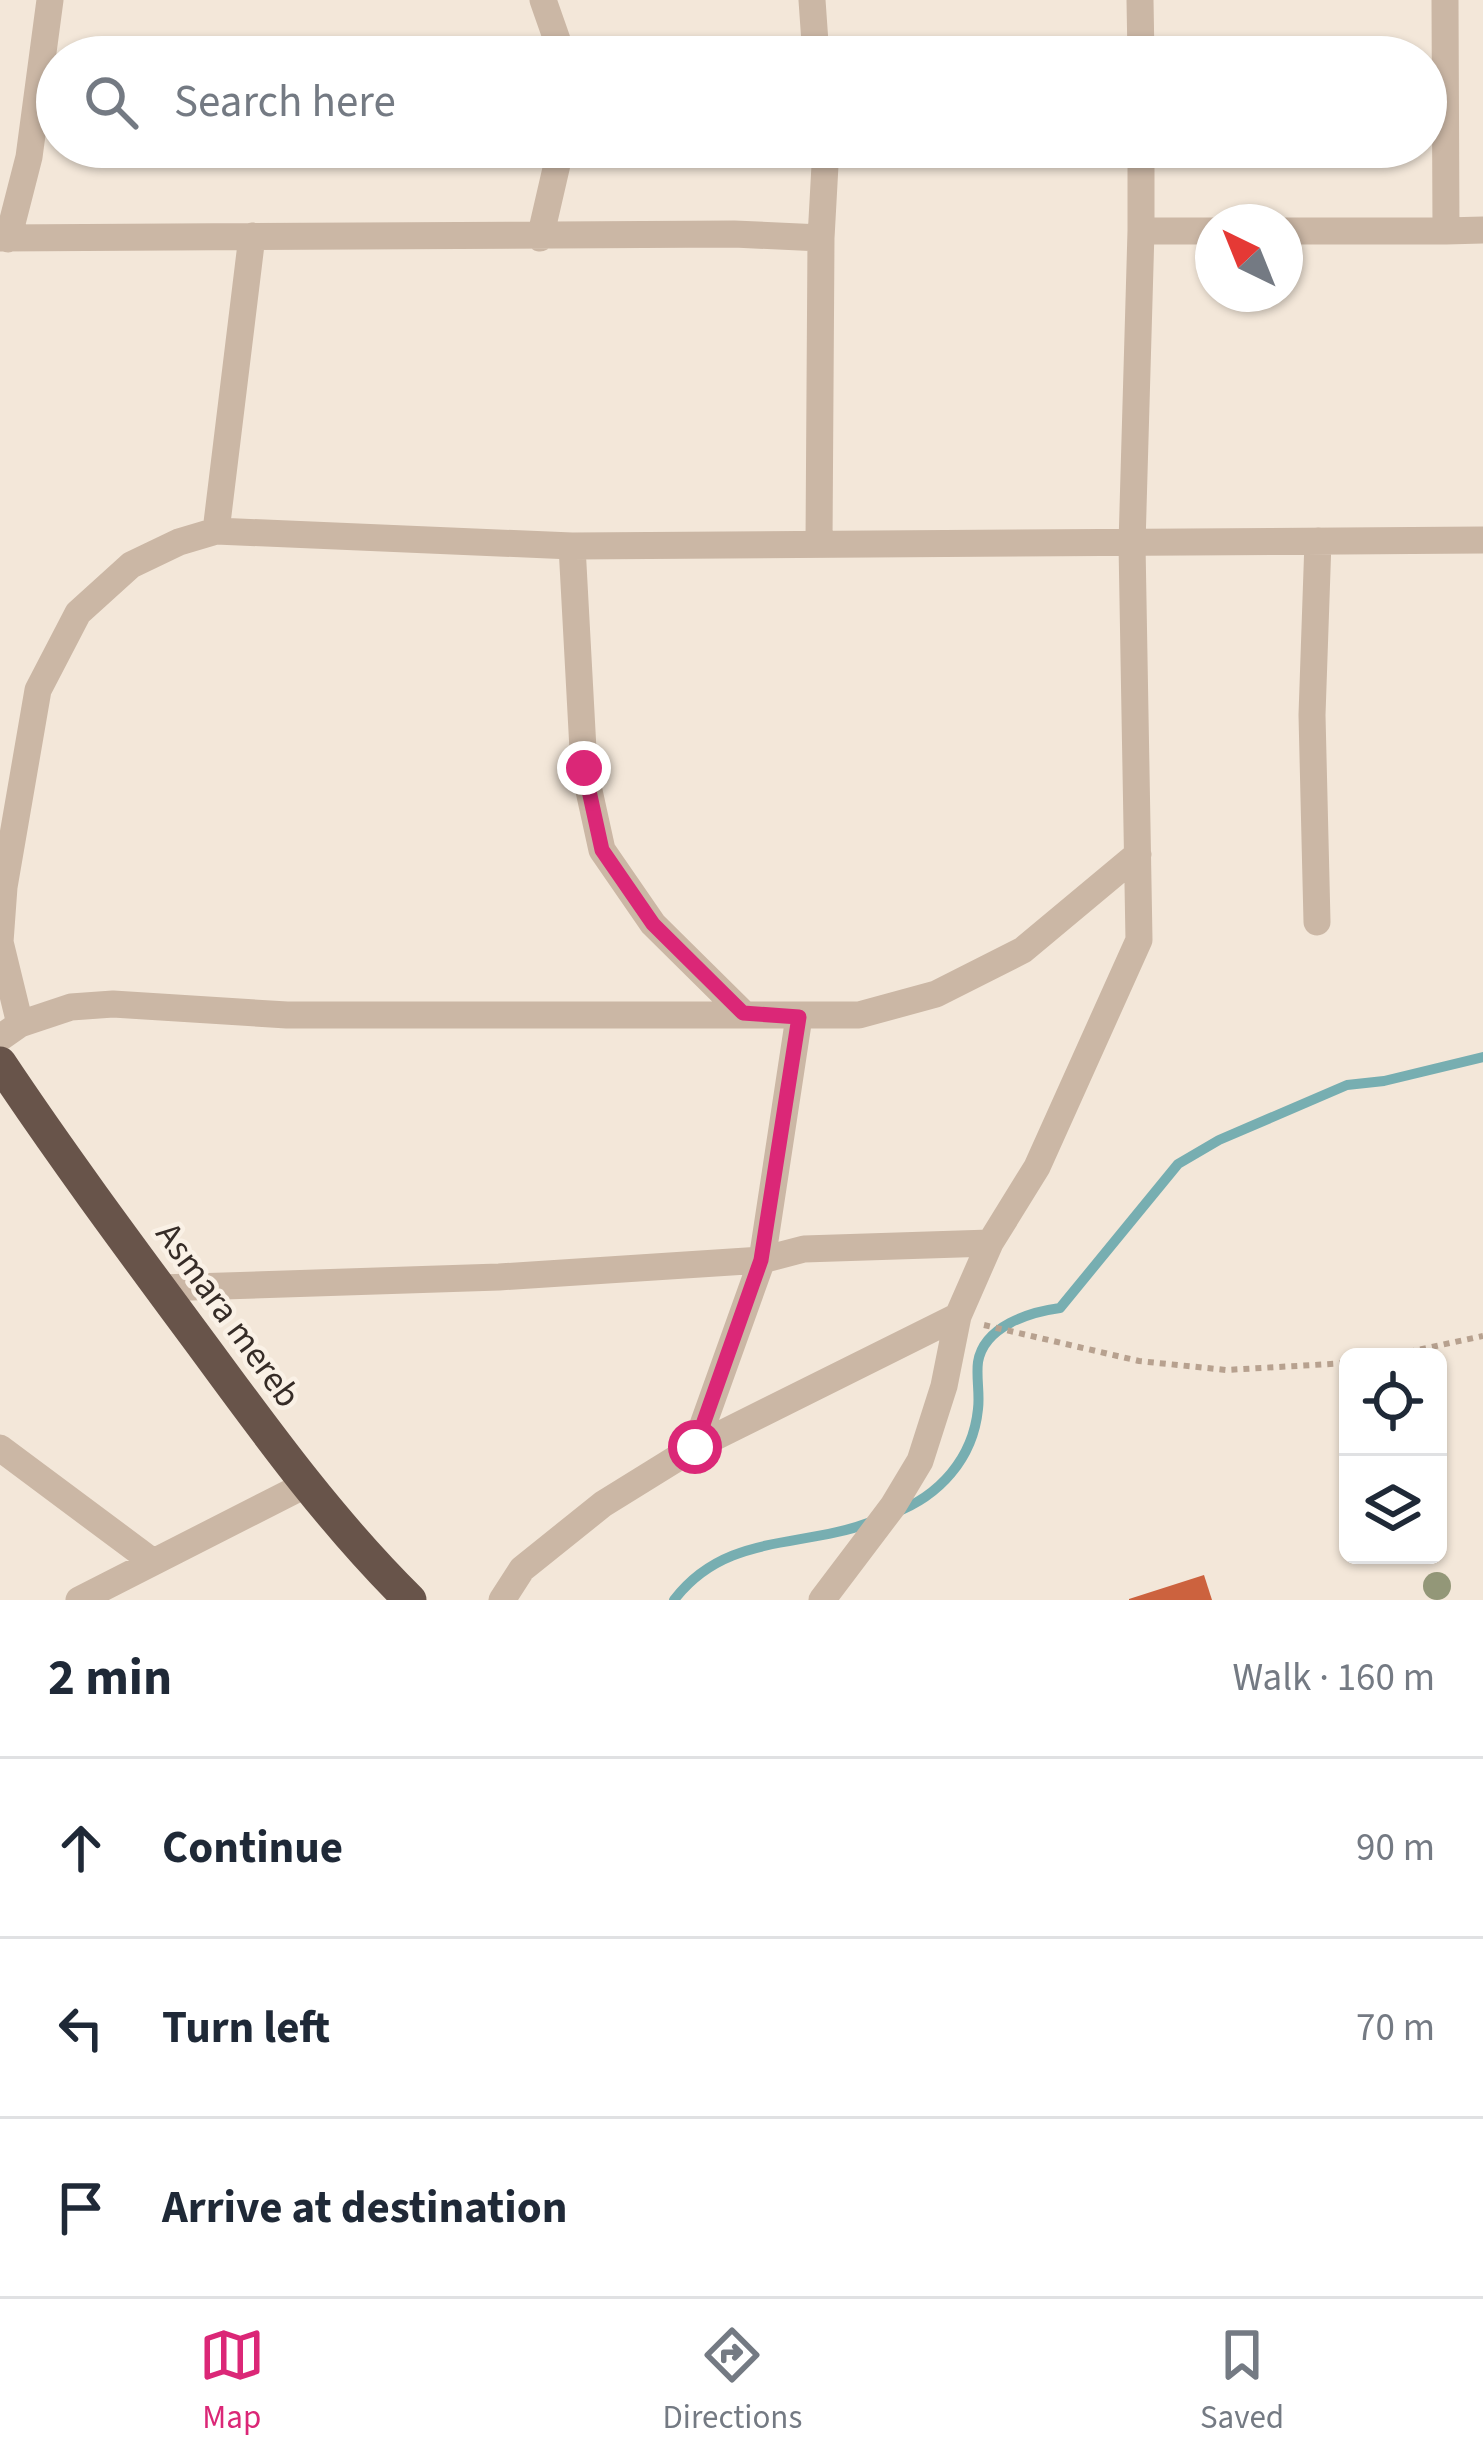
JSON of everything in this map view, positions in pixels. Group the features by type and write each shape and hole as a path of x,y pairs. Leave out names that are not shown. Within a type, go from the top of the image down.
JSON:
{"highway":[{"name":"Asmara mereb","path":"0,1063 307,1484 364,1555 410,1600"}],"street":[{"path":"45,36 50,0"},
{"path":"543,0 556,36"},
{"path":"812,0 815,36"},
{"path":"1140,0 1141,36"},
{"path":"1444,0 1444,36"},
{"path":"36,105 29,157 4,238 734,234 821,238"},
{"path":"540,238 557,168"},
{"path":"819,542 825,168"},
{"path":"822,1600 920,1461 944,1387 958,1316 990,1243 1037,1167 1138,940 1132,544 1141,168"},
{"path":"1445,168 1446,231"},
{"path":"1303,231 1483,230"},
{"path":"1141,231 1195,231"},
{"path":"216,531 252,236"},
{"path":"1138,854 1023,950 936,994 860,1015 287,1015 113,1004 71,1007 10,1031 0,942 4,887 38,690 78,613 131,565 179,542 216,531 572,546 1483,539"},
{"path":"1317,922 1312,715 1318,542"},
{"path":"572,546 584,768 602,850 653,924 743,1013"},
{"path":"695,1447 761,1260 799,1017"},
{"path":"160,1288 499,1276 761,1260 804,1249 990,1243"},
{"path":"502,1600 522,1569 603,1504 695,1447 958,1316"},
{"path":"0,1448 153,1562"},
{"path":"80,1600 307,1484"}],"path":[{"path":"958,1316 1002,1331 1139,1360 1226,1370 1339,1364"},
{"path":"1426,1348 1483,1336"}],"building":[{"path":"1204,1575 1212,1600 1129,1600 1129,1599"}],"waterway":[{"path":"894,1513 939,1486 961,1459 975,1427 978,1362 989,1339 1022,1317 1060,1308 1178,1164 1219,1140 1347,1085 1483,1057"},
{"path":"674,1600 695,1578 741,1553 871,1522"}],"route":[{"path":"584,768 602,850 653,924 743,1013 799,1017 761,1260 695,1447"}]}
